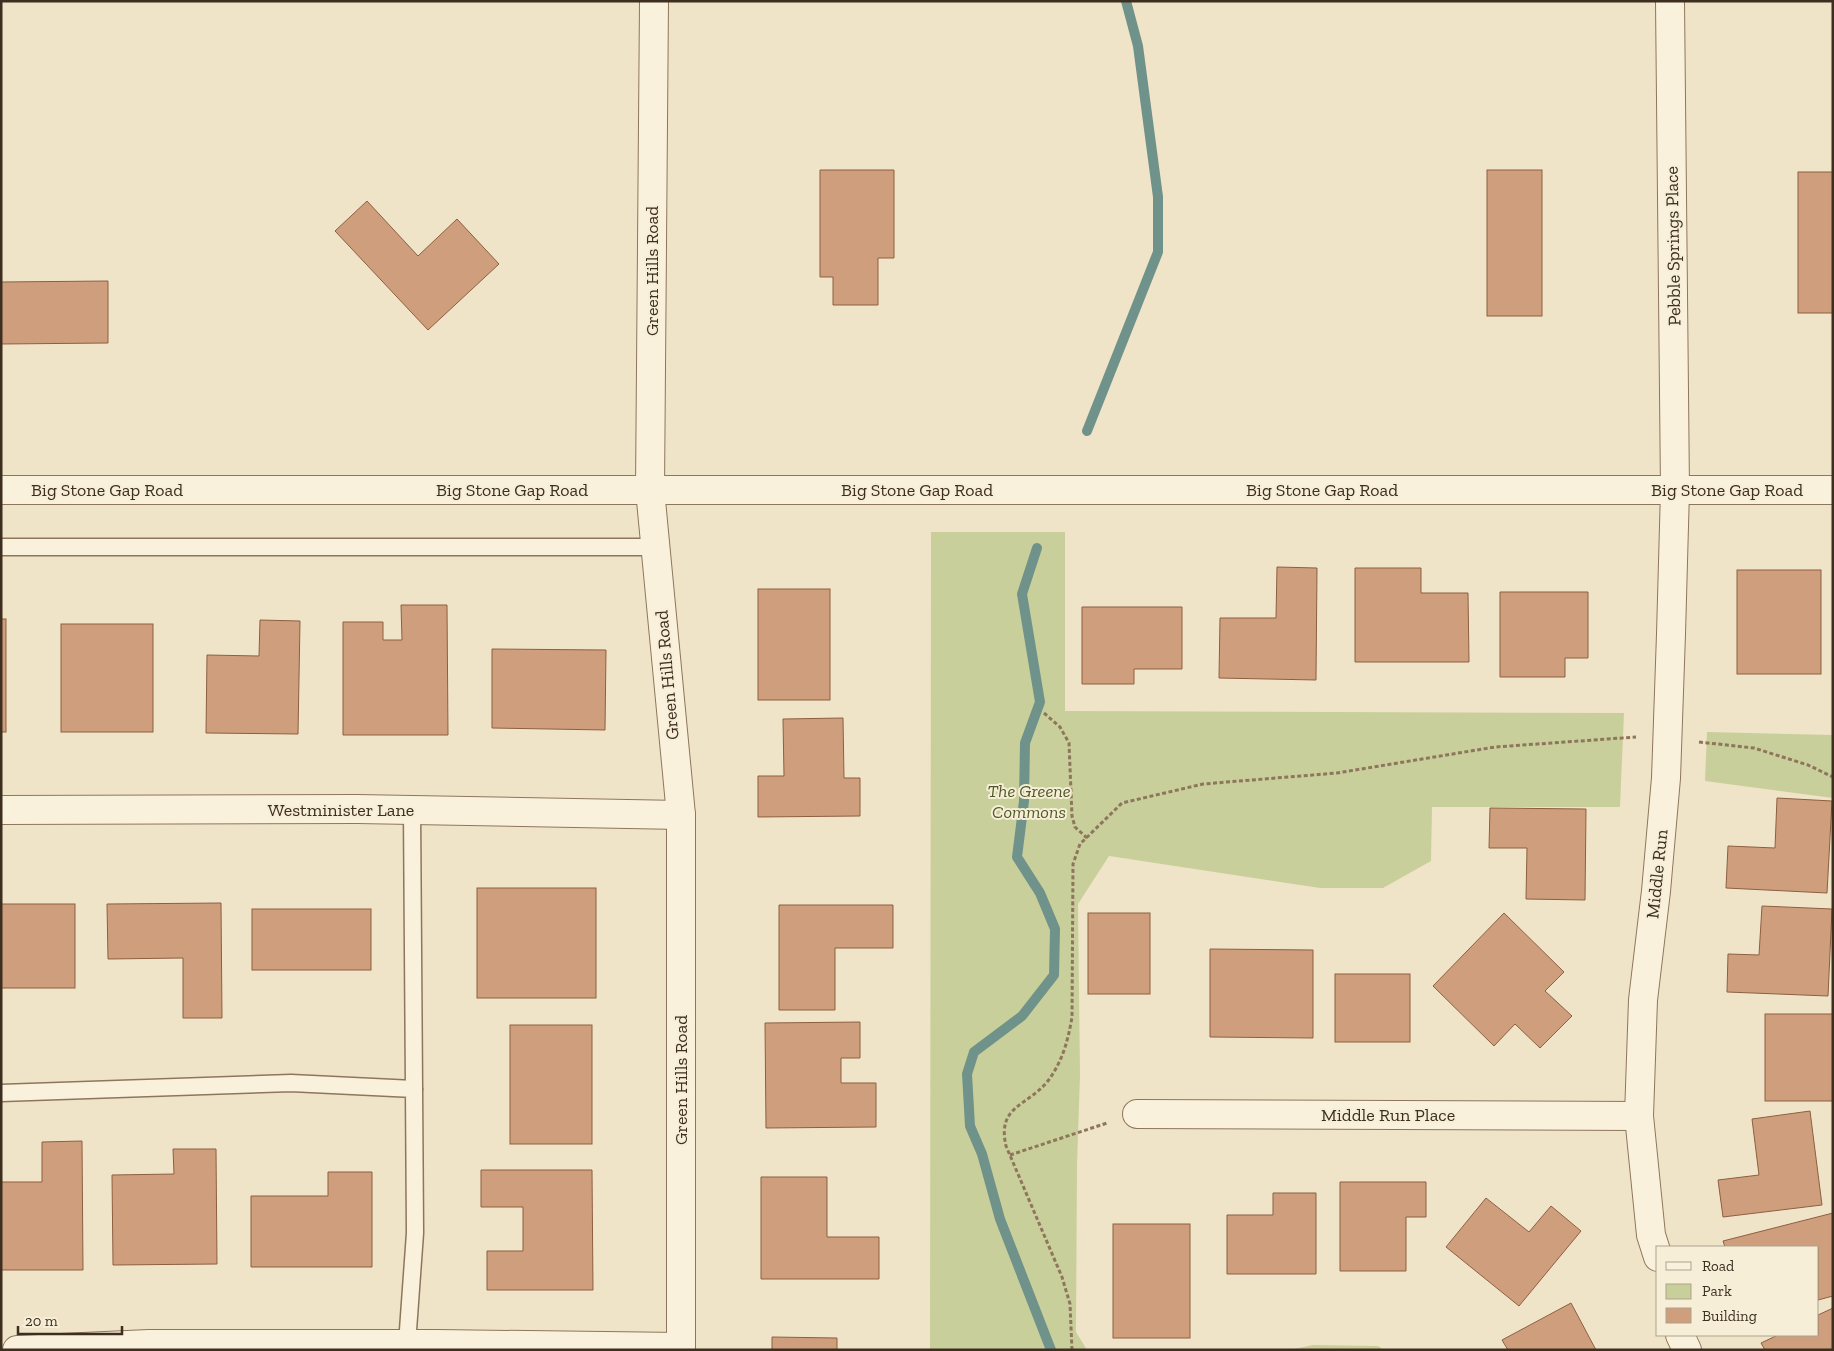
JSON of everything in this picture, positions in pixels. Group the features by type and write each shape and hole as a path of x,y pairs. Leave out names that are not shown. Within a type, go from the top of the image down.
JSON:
{"street":[{"name":"Green Hills Road","path":"654,1 650,490 681,815 681,1348"},
{"name":"Pebble Springs Place","path":"1670,1 1675,490"},
{"name":"Big Stone Gap Road","path":"1,490 1833,490"},
{"name":"Middle Run","path":"1656,1251 1651,1235 1639,1116 1643,1000 1656,891 1666,778 1675,490"},
{"name":"Westminister Lane","path":"1,810 412,810 681,815"},
{"name":"Middle Run Place","path":"1137,1114 1639,1116"},
{"path":"1680,1336 1687,1350"},
{"path":"17,1350 149,1344 407,1344 681,1348"}],"lane":[{"path":"1,547 655,547"},
{"path":"407,1344 415,1233 412,810"},
{"path":"1,1093 291,1084 414,1089"}],"path":[{"path":"1044,713 1060,727 1068,743 1072,816 1075,827 1086,838"},
{"path":"1072,1350 1070,1304 1062,1277 1003,1135 1005,1122 1011,1112 1046,1083 1059,1063 1068,1042 1072,1017 1073,864 1080,844 1122,802 1203,784 1337,773 1495,747 1642,737 1754,748 1808,765 1833,777"},
{"path":"1010,1155 1137,1114"}],"green space":[{"name":"The Greene Commons","path":"931,532 1065,532 1065,711 1624,713 1620,807 1432,807 1431,861 1383,888 1320,888 1109,856 1078,904 1080,1075 1077,1166 1076,1332 1087,1350 930,1350"},
{"path":"1707,732 1833,735 1833,798 1705,781"},
{"path":"1313,1345 1378,1346 1384,1350 1289,1350"}],"building":[{"path":"820,170 894,170 894,258 878,258 878,305 833,305 833,277 820,277"},
{"path":"1487,170 1542,170 1542,316 1487,316"},
{"path":"1798,172 1833,172 1833,313 1798,313"},
{"path":"367,201 418,256 457,219 499,264 428,330 335,231"},
{"path":"108,281 108,343 1,344 1,282"},
{"path":"1277,567 1317,568 1316,680 1219,678 1220,618 1276,618"},
{"path":"1355,568 1421,568 1421,593 1468,593 1469,662 1355,662"},
{"path":"1737,570 1821,570 1821,674 1737,674"},
{"path":"758,589 830,589 830,700 758,700"},
{"path":"1500,592 1588,592 1588,658 1565,658 1565,677 1500,677"},
{"path":"401,605 447,605 448,735 343,735 343,622 383,622 383,640 402,640"},
{"path":"1082,607 1182,607 1182,669 1134,669 1134,684 1082,684"},
{"path":"1,619 6,619 6,732 1,732"},
{"path":"260,620 300,621 298,734 206,733 207,655 259,656"},
{"path":"61,624 153,624 153,732 61,732"},
{"path":"492,649 606,650 605,730 492,728"},
{"path":"843,718 844,778 860,778 860,816 758,817 758,776 784,776 783,719"},
{"path":"1777,798 1832,801 1827,893 1726,888 1728,846 1775,848"},
{"path":"1490,808 1586,809 1585,900 1526,899 1527,848 1489,848"},
{"path":"477,888 596,888 596,998 477,998"},
{"path":"221,903 222,1018 183,1018 183,958 108,959 107,904"},
{"path":"1,904 75,904 75,988 1,988"},
{"path":"779,905 893,905 893,948 835,948 835,1010 779,1010"},
{"path":"1762,906 1832,909 1828,996 1727,992 1728,954 1759,955"},
{"path":"252,909 371,909 371,970 252,970"},
{"path":"1088,913 1150,913 1150,994 1088,994"},
{"path":"1504,913 1564,972 1545,991 1572,1016 1540,1048 1515,1024 1494,1046 1433,986"},
{"path":"1210,949 1313,950 1313,1038 1210,1037"},
{"path":"1335,974 1410,974 1410,1042 1335,1042"},
{"path":"1765,1014 1833,1014 1833,1101 1765,1101"},
{"path":"860,1022 860,1058 841,1058 841,1083 876,1083 876,1127 766,1128 765,1023"},
{"path":"510,1025 592,1025 592,1144 510,1144"},
{"path":"1810,1111 1822,1205 1723,1217 1718,1180 1759,1175 1752,1119"},
{"path":"82,1141 83,1270 1,1270 1,1182 42,1182 42,1142"},
{"path":"173,1149 216,1149 217,1264 113,1265 112,1175 174,1174"},
{"path":"481,1170 592,1170 593,1290 487,1290 487,1251 523,1251 523,1207 481,1207"},
{"path":"328,1172 372,1172 372,1267 251,1267 251,1196 328,1196"},
{"path":"761,1177 827,1177 827,1237 879,1237 879,1279 761,1279"},
{"path":"1340,1182 1426,1182 1426,1217 1406,1217 1406,1271 1340,1271"},
{"path":"1273,1193 1316,1193 1316,1274 1227,1274 1227,1215 1273,1215"},
{"path":"1486,1198 1529,1232 1551,1206 1581,1231 1519,1306 1446,1247"},
{"path":"1833,1213 1833,1296 1819,1300 1819,1246 1725,1246 1723,1241"},
{"path":"1113,1224 1190,1224 1190,1338 1113,1338"},
{"path":"1571,1303 1596,1350 1508,1350 1502,1340"},
{"path":"1833,1308 1833,1350 1765,1350 1761,1343 1776,1336 1819,1336 1819,1315"},
{"path":"772,1337 837,1338 837,1350 772,1350"}],"waterway":[{"path":"1087,431 1158,252 1158,197 1138,46 1126,1"},
{"path":"1037,548 1022,594 1040,702 1025,743 1024,801 1017,857 1040,893 1055,929 1054,975 1022,1016 974,1052 967,1074 970,1126 982,1154 1000,1219 1051,1350"}]}
